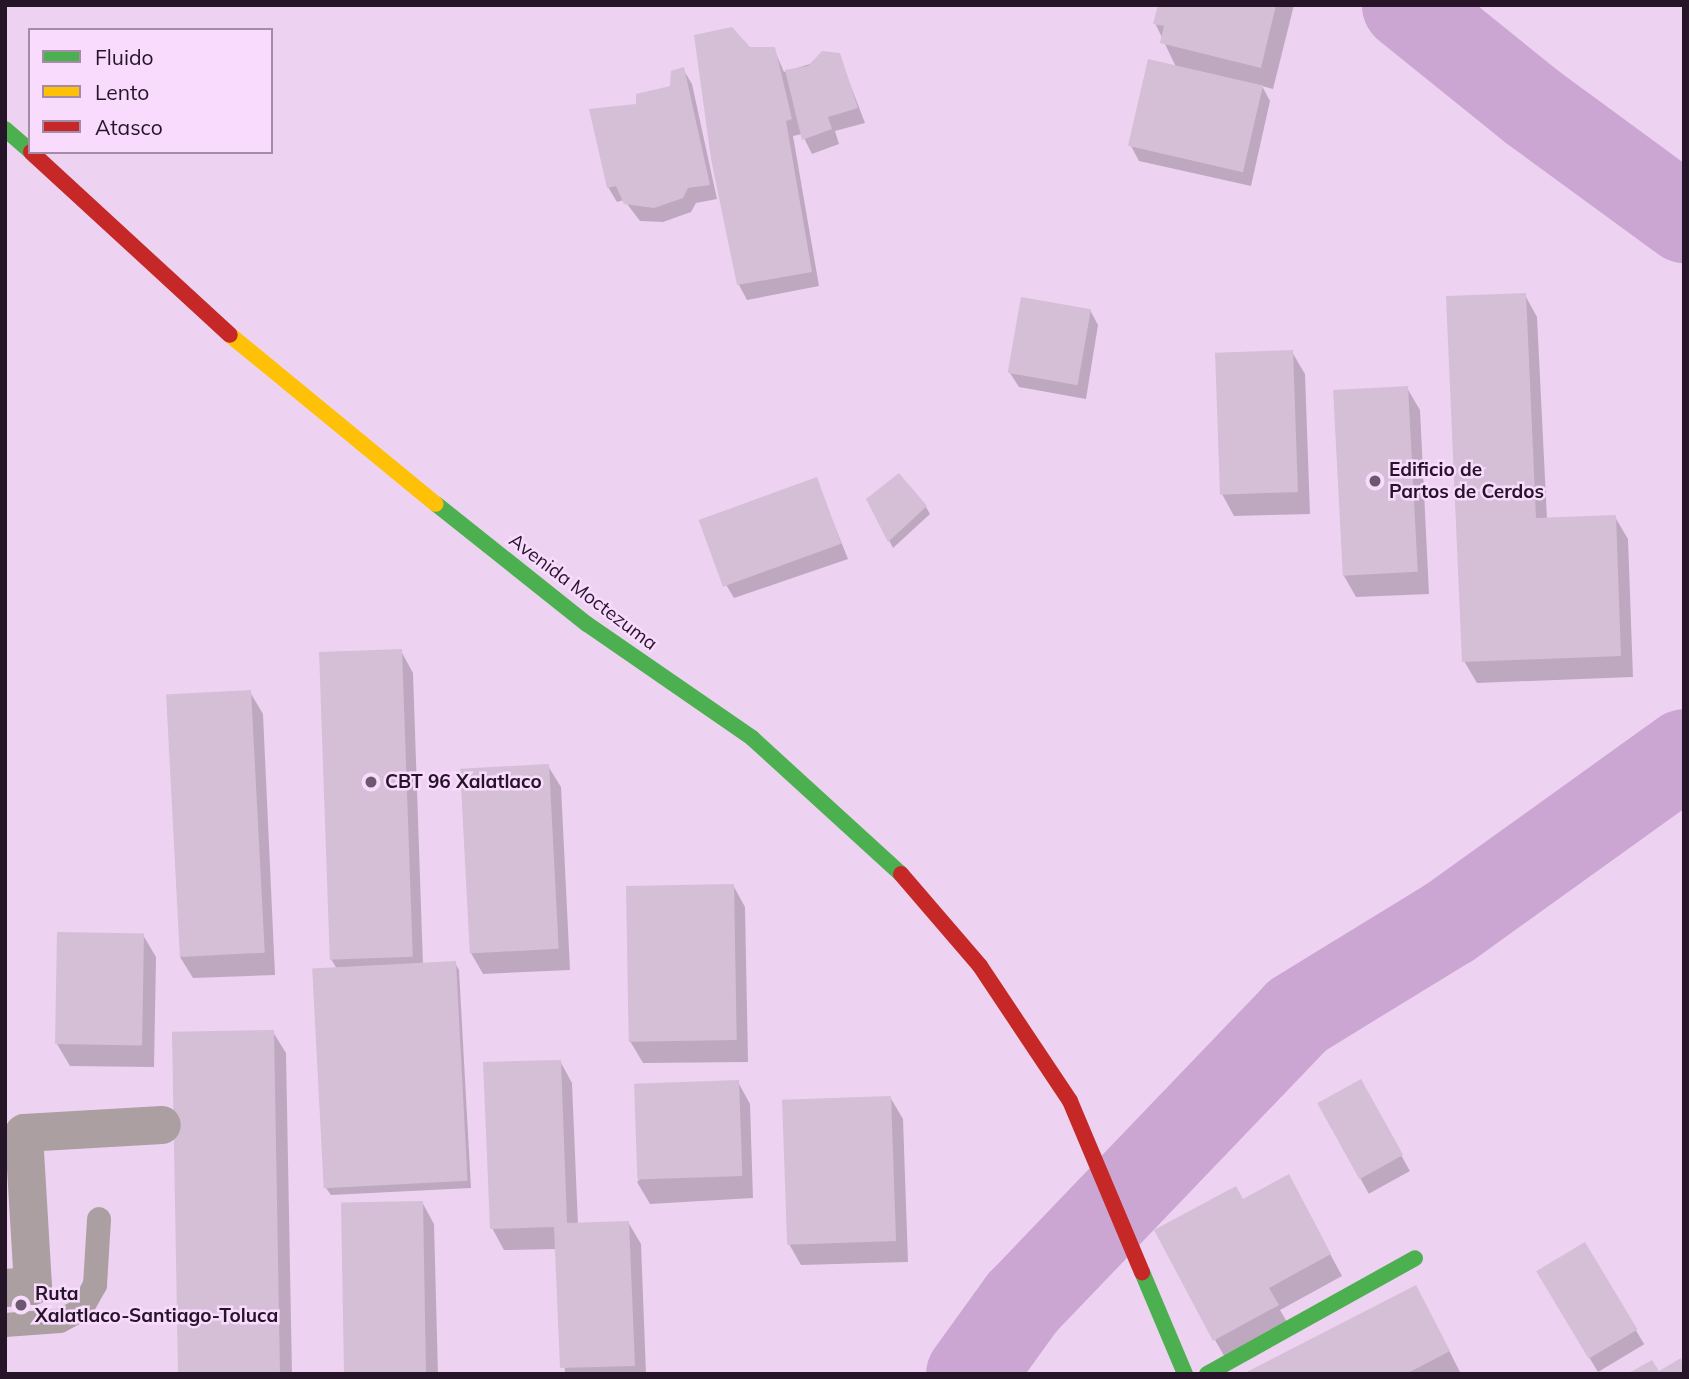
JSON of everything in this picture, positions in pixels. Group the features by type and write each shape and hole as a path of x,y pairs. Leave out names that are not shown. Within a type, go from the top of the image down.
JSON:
{"main road":[{"name":"Avenida Moctezuma","path":"5,129 28,150"},
{"name":"Avenida Moctezuma","path":"32,154 276,376 587,624 752,738 883,853 980,966 1070,1101 1185,1374"},
{"path":"1208,1374 1415,1258"}],"street":[{"path":"5,1288 33,1286 24,1133 162,1125"}],"lane":[{"path":"5,1325 60,1321 81,1310 95,1284 99,1219"}],"building":[{"path":"1158,5 1276,5 1261,68 1160,43 1164,26 1153,24"},
{"path":"732,27 750,47 775,47 792,119 786,121 812,272 737,285 711,159 694,35"},
{"path":"822,51 840,53 858,108 828,117 832,129 802,140 785,70 808,66"},
{"path":"1148,59 1263,86 1243,172 1128,146"},
{"path":"684,67 710,185 688,188 683,198 654,208 624,204 616,186 607,188 589,109 636,104 636,94 670,86 671,71"},
{"path":"1526,293 1536,518 1616,515 1621,656 1462,662 1446,296"},
{"path":"1021,297 1091,309 1078,385 1008,373"},
{"path":"1293,350 1298,492 1220,495 1215,353"},
{"name":"Edificio de Partos de Cerdos","path":"1408,386 1418,572 1343,576 1333,390"},
{"path":"899,473 927,506 888,542 866,499"},
{"path":"817,477 841,544 723,587 699,520"},
{"path":"402,649 413,957 330,960 319,652"},
{"path":"251,690 265,953 180,957 166,694"},
{"path":"549,764 559,949 470,953 460,769"},
{"path":"734,884 737,1040 629,1042 626,886"},
{"path":"57,932 144,934 142,1046 55,1044"},
{"path":"456,961 468,1181 324,1188 312,969"},
{"path":"274,1030 280,1374 178,1374 172,1032"},
{"path":"561,1060 567,1223 629,1221 635,1366 560,1368 554,1227 490,1229 483,1062"},
{"path":"1361,1079 1403,1155 1359,1179 1317,1103"},
{"path":"739,1080 742,1176 637,1180 634,1084"},
{"path":"891,1096 896,1241 787,1245 782,1100"},
{"path":"1289,1174 1331,1254 1269,1288 1279,1305 1213,1341 1154,1230 1236,1186 1243,1199"},
{"path":"423,1201 426,1374 344,1374 341,1202"},
{"path":"1585,1242 1638,1329 1589,1359 1536,1271"},
{"path":"1416,1285 1450,1351 1406,1374 1243,1374"},
{"path":"1681,1358 1684,1374 1627,1374 1652,1360 1659,1371"}],"waterway":[{"path":"1406,5 1531,106 1684,218"},
{"path":"970,1374 1022,1302 1297,1015 1449,922 1684,753"}],"traffic: fast":[{"path":"5,129 28,149"},
{"path":"436,504 587,624 752,738 901,874"},
{"path":"1207,1374 1415,1258"},
{"path":"1142,1272 1185,1374"}],"traffic: slow":[{"path":"230,335 436,504"}],"traffic: jam":[{"path":"33,154 230,335"},
{"path":"901,874 980,966 1070,1101 1142,1272"}],"place":[{"name":"Edificio de Partos de Cerdos","path":"1375,481"},
{"name":"CBT 96 Xalatlaco","path":"371,782"},
{"name":"Ruta Xalatlaco-Santiago-Toluca","path":"21,1305"}]}
